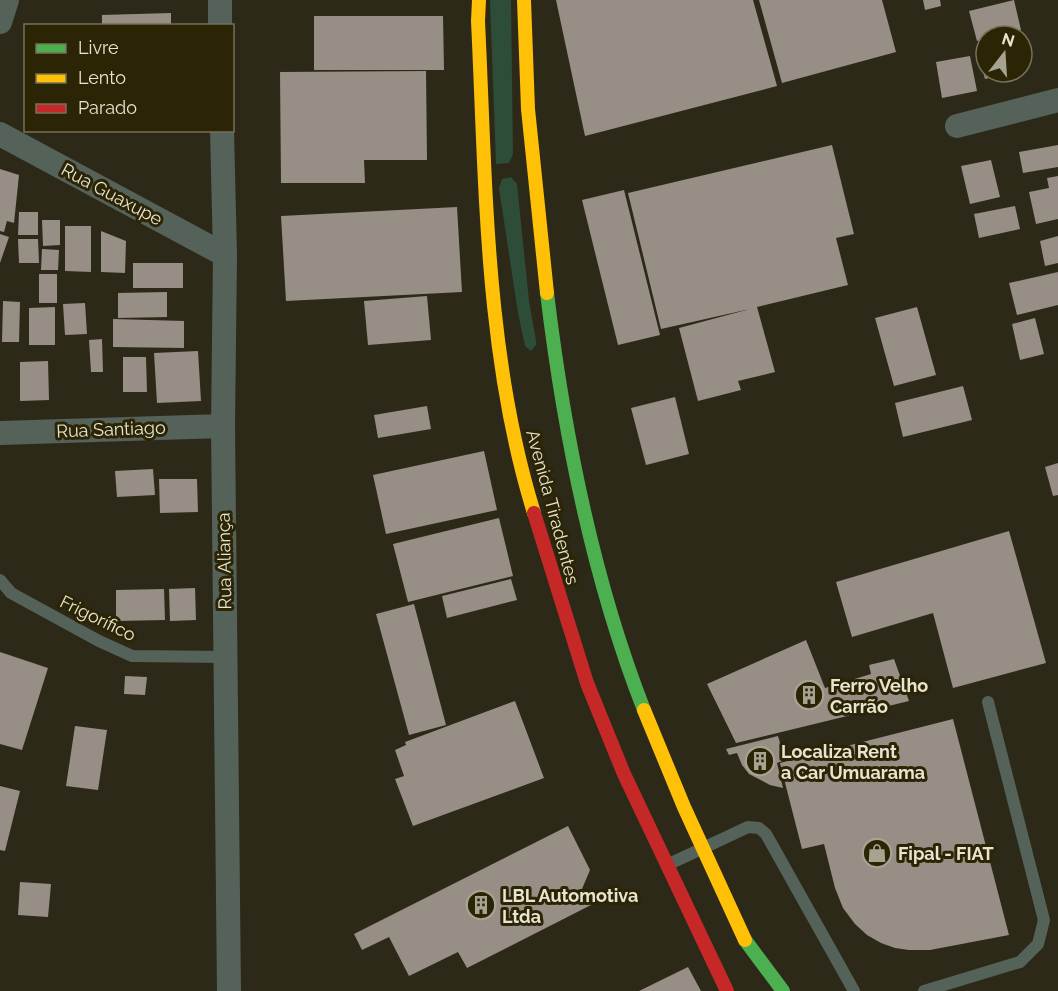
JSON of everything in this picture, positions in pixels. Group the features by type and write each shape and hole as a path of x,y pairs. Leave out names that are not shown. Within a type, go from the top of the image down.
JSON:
{"main road":[{"name":"Avenida Tiradentes","path":"479,0 478,21 490,172 490,263 503,376 527,490 587,683 629,772 667,865 727,991"},
{"name":"Avenida Tiradentes","path":"524,0 529,170 556,365 575,474 657,761 703,849 745,940"},
{"path":"745,940 774,991"},
{"path":"745,940 783,991"}],"street":[{"path":"0,22 7,0"},
{"path":"220,0 220,24"},
{"path":"957,126 1058,100"},
{"name":"Rua Aliança","path":"222,132 225,255 223,426 229,991"},
{"name":"Rua Guaxupe","path":"0,134 225,255"},
{"name":"Rua Santiago","path":"0,433 223,426"}],"lane":[{"name":"Frigorífico","path":"0,582 11,593 99,641 132,656 225,657"},
{"path":"924,991 1020,962 1038,944 1044,920 988,702"},
{"path":"667,865 748,827 759,828 766,834 854,991"}],"green space":[{"path":"490,0 511,0 513,154 509,163 496,164"},
{"path":"511,177 517,184 529,301 536,341 531,351 525,346 518,313 499,188 502,179"}],"building":[{"path":"556,0 753,0 777,86 585,136"},
{"path":"759,0 882,0 896,52 782,83"},
{"path":"923,0 940,0 941,6 925,10"},
{"path":"1014,0 1020,24 974,24 974,30 969,11"},
{"path":"171,13 171,24 102,24 102,15"},
{"path":"314,16 443,16 444,70 314,70"},
{"path":"970,56 977,91 942,98 936,62"},
{"path":"426,71 427,160 364,160 365,183 281,183 280,72"},
{"path":"832,145 854,234 836,238 848,285 757,307 775,372 738,381 741,390 698,401 679,328 750,309 661,329 628,193"},
{"path":"1058,145 1058,167 1023,173 1019,152"},
{"path":"991,160 1000,197 970,204 961,166"},
{"path":"0,169 19,175 14,223 7,221 4,232 0,231"},
{"path":"1058,176 1058,219 1036,224 1029,192 1049,188 1047,178"},
{"path":"624,190 660,335 618,345 582,200"},
{"path":"1015,206 1020,229 979,238 974,214"},
{"path":"457,207 462,292 286,301 281,216"},
{"path":"19,212 38,212 38,235 18,235"},
{"path":"42,220 60,220 60,245 43,246"},
{"path":"65,226 91,226 91,272 65,271"},
{"path":"101,231 126,241 125,273 101,272"},
{"path":"0,234 9,237 0,263"},
{"path":"1058,236 1058,263 1045,266 1040,241"},
{"path":"18,239 38,239 39,263 19,263"},
{"path":"42,249 59,250 58,270 41,270"},
{"path":"133,263 183,263 183,288 133,288"},
{"path":"1058,272 1058,305 1017,315 1009,283"},
{"path":"39,274 57,274 57,303 39,303"},
{"path":"167,292 167,317 118,318 118,293"},
{"path":"427,296 431,340 368,345 364,301"},
{"path":"3,301 20,302 19,342 2,342"},
{"path":"85,303 87,334 65,335 63,304"},
{"path":"55,307 55,345 29,345 29,308"},
{"path":"917,307 936,375 894,386 875,318"},
{"path":"1035,318 1044,354 1020,360 1012,324"},
{"path":"113,319 184,321 184,348 113,347"},
{"path":"102,339 103,372 91,372 89,340"},
{"path":"198,351 201,401 157,403 154,353"},
{"path":"123,357 146,357 147,392 123,392"},
{"path":"48,361 49,400 20,401 20,362"},
{"path":"963,386 972,420 903,437 895,403"},
{"path":"675,397 689,454 646,465 631,408"},
{"path":"427,406 431,429 378,438 374,415"},
{"path":"484,451 497,510 386,534 373,475"},
{"path":"1058,463 1058,495 1053,496 1045,467"},
{"path":"153,469 155,495 117,497 115,471"},
{"path":"159,479 197,479 198,512 160,513"},
{"path":"499,518 513,576 408,602 393,544"},
{"path":"1009,531 1046,663 953,688 933,613 852,637 836,582"},
{"path":"511,579 517,600 447,618 442,596"},
{"path":"195,588 196,620 170,621 169,589"},
{"path":"164,589 165,620 116,621 116,590"},
{"path":"414,604 446,725 409,735 376,614"},
{"name":"Ferro Velho Carrão","path":"806,640 825,688 871,674 869,665 894,659 909,701 736,743 707,684"},
{"path":"0,652 48,668 22,750 0,744"},
{"path":"125,676 147,677 145,695 124,694"},
{"path":"515,701 544,778 413,826 395,779 404,776 395,750 406,745 405,742"},
{"path":"953,719 1009,935 930,950 895,948 867,935 843,908 835,888 824,844 802,849 780,763"},
{"path":"75,726 107,730 98,790 66,786"},
{"name":"Localiza Rent a Car Umuarama","path":"778,736 785,760 777,763 783,788 770,785 749,774 737,753 729,755 726,749"},
{"path":"0,786 20,791 5,851 0,850"},
{"name":"LBL Automotiva Ltda","path":"568,826 590,870 582,889 591,905 467,968 458,952 409,976 389,937 362,950 354,934"},
{"path":"20,882 51,884 48,917 18,915"},
{"path":"688,967 701,991 639,991"}],"traffic: fast":[{"path":"547,293 562,399 582,504 609,609 644,710"},
{"path":"745,940 783,991"}],"traffic: slow":[{"path":"479,0 486,207 497,331 518,453 534,513"},
{"path":"524,0 528,109 547,293"},
{"path":"644,710 684,807 745,940"}],"traffic: jam":[{"path":"534,513 587,683 624,774 727,991"}],"place":[{"name":"Ferro Velho Carrão","path":"809,695"},
{"name":"Localiza Rent a Car Umuarama","path":"760,761"},
{"name":"Fipal - FIAT","path":"877,853"},
{"name":"LBL Automotiva Ltda","path":"481,905"}]}
